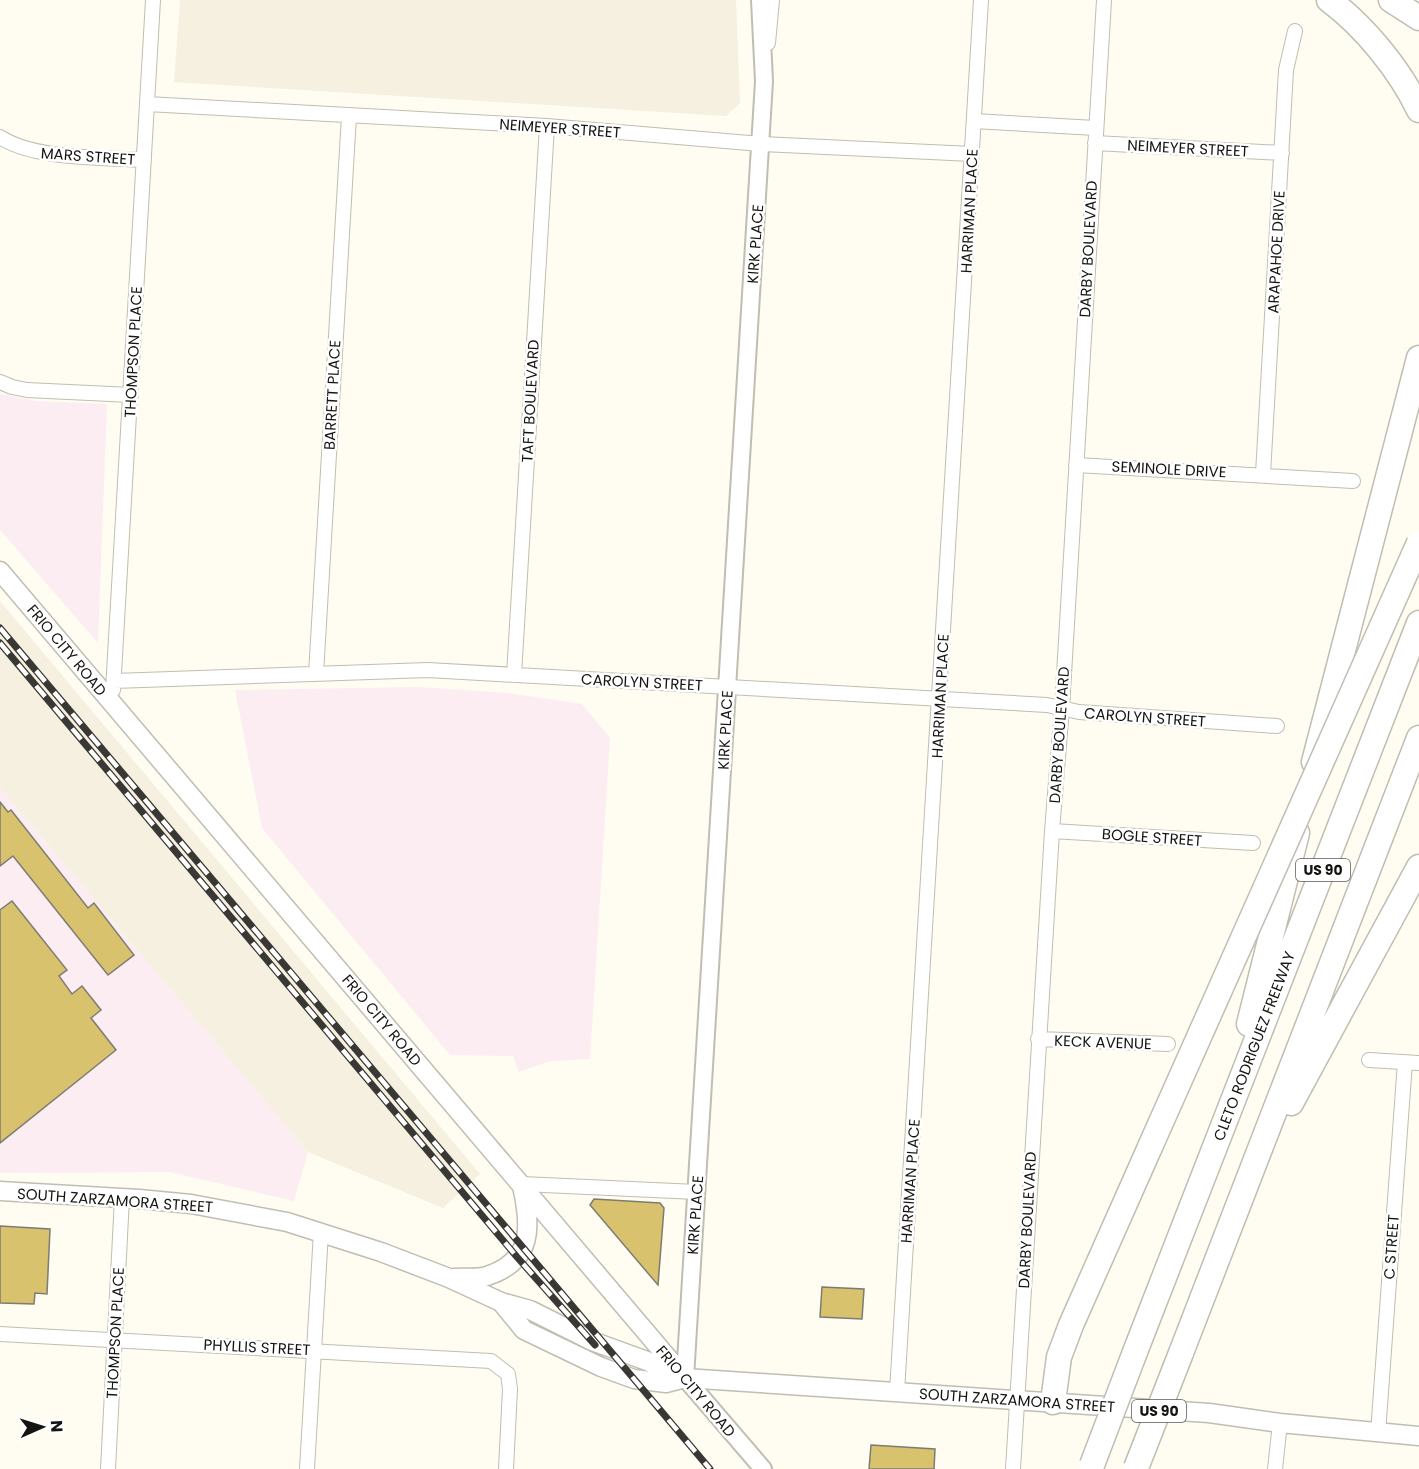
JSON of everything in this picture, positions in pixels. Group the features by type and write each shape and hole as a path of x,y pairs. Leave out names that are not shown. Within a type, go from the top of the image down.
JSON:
{"highway":[{"path":"1329,0 1346,12 1388,60 1411,93 1419,110"},
{"path":"1391,0 1419,18"},
{"path":"1227,1116 1338,668 1419,358"},
{"path":"1053,1402 1059,1357 1071,1325 1419,543"},
{"name":"CLETO RODRIGUEZ FREEWAY","path":"1091,1467 1419,623"},
{"name":"US 90","path":"1136,1469 1419,738"},
{"path":"1249,1179 1419,867"}],"main road":[{"name":"FRIO CITY ROAD","path":"0,571 685,1378"},
{"path":"449,1278 486,1277 502,1269 524,1248 529,1229 522,1184"},
{"name":"SOUTH ZARZAMORA STREET","path":"0,1191 191,1204 242,1212 321,1232 449,1278 501,1302 530,1310 574,1334 647,1361 685,1378 1209,1413 1280,1423 1419,1436"}],"street":[{"name":"THOMPSON PLACE","path":"113,704 153,0"},
{"name":"KIRK PLACE","path":"760,0 764,81"},
{"name":"KIRK PLACE","path":"685,1378 764,81 772,0"},
{"name":"HARRIMAN PLACE","path":"897,1392 981,0"},
{"name":"DARBY BOULEVARD","path":"1013,1469 1038,1039 1062,708 1104,0"},
{"name":"ARAPAHOE DRIVE","path":"1263,474 1286,70 1295,31"},
{"name":"NEIMEYER STREET","path":"147,104 547,126 761,144 972,154"},
{"name":"BARRETT PLACE","path":"316,674 349,116"},
{"path":"974,121 1095,128"},
{"name":"TAFT BOULEVARD","path":"514,675 547,126"},
{"name":"MARS STREET","path":"0,137 31,151 144,160"},
{"name":"NEIMEYER STREET","path":"1095,143 1282,153"},
{"path":"0,382 27,390 130,395"},
{"name":"SEMINOLE DRIVE","path":"1076,465 1353,481"},
{"name":"CAROLYN STREET","path":"114,681 428,670 1047,705 1079,712 1277,726"},
{"name":"BOGLE STREET","path":"1052,831 1253,843"},
{"name":"KECK AVENUE","path":"1038,1039 1168,1044"},
{"path":"1370,1060 1412,1062"},
{"name":"C STREET","path":"1378,1432 1412,1062"},
{"path":"522,1184 697,1192"},
{"name":"THOMPSON PLACE","path":"108,1469 122,1198"},
{"path":"307,1469 321,1232"},
{"name":"PHYLLIS STREET","path":"0,1334 491,1361 508,1374 510,1389 506,1469"},
{"name":"FRIO CITY ROAD","path":"685,1378 763,1469"},
{"path":"1275,1469 1280,1423"}],"shaded area":[{"path":"180,0 736,0 740,103 726,116 174,82"},
{"path":"0,394 37,401 107,404 98,643 0,530"},
{"path":"0,601 480,1174 443,1208 308,1152 0,788"},
{"path":"418,687 508,693 582,704 610,738 590,1059 550,1061 519,1072 513,1056 450,1055 262,828 235,690"},
{"path":"0,788 308,1152 294,1201 170,1172 0,1173"}],"building":[{"path":"0,802 8,812 11,810 88,908 94,903 134,955 108,975 13,856 0,866"},
{"path":"12,901 67,970 59,976 72,994 82,986 101,1010 91,1018 116,1050 0,1143 0,910"},
{"path":"594,1199 660,1203 664,1208 658,1285 590,1205"},
{"path":"0,1226 50,1229 47,1294 35,1293 34,1304 0,1303"},
{"path":"822,1287 864,1289 862,1319 820,1317"},
{"path":"871,1445 935,1449 934,1469 869,1469"}],"railway":[{"path":"0,628 710,1469"},
{"path":"0,643 517,1257 595,1345"}]}
